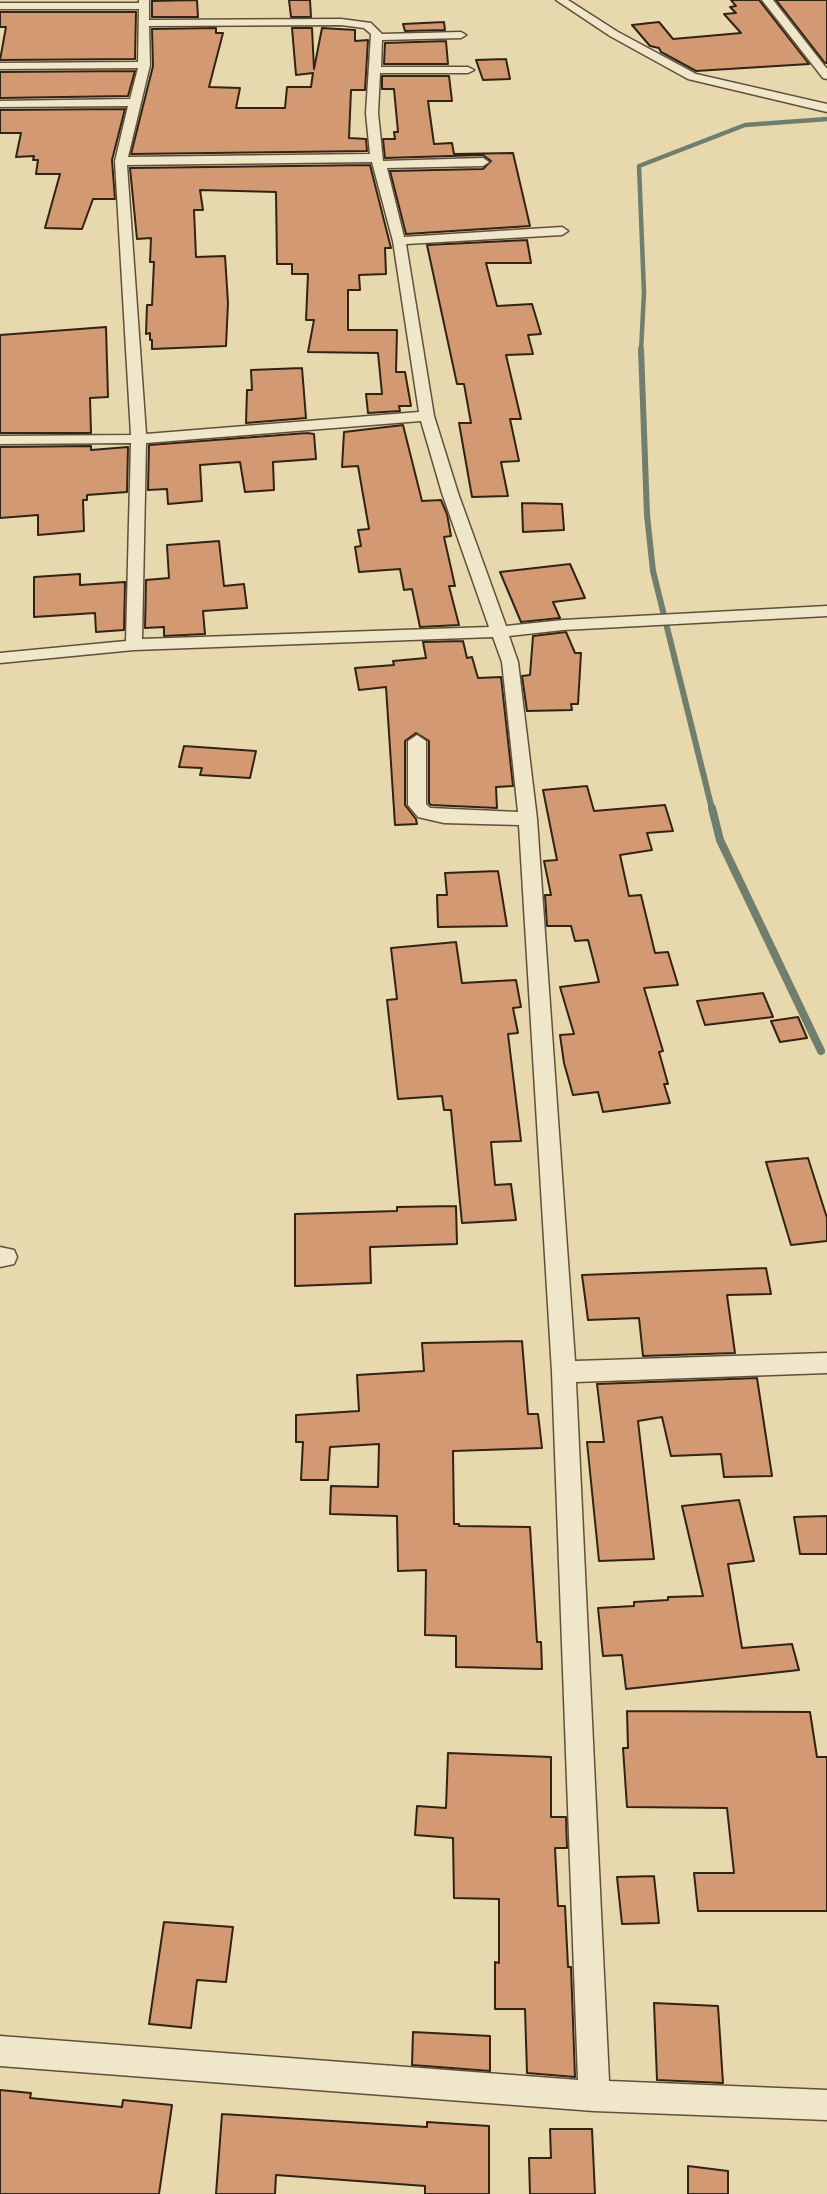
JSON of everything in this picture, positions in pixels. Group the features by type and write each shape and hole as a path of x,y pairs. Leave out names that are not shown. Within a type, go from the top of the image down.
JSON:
{"street":[{"path":"561,0 614,34 692,77 827,108"},
{"path":"767,0 827,76"},
{"path":"0,6 144,3 144,65 121,161 139,439 134,645"},
{"path":"146,23 341,22 367,25 377,33 372,113 377,162 399,241 427,416 450,493 510,662 527,819 564,1372 594,2096"},
{"path":"376,37 461,35"},
{"path":"0,66 144,65"},
{"path":"376,70 468,69"},
{"path":"0,104 136,102"},
{"path":"121,161 484,162"},
{"path":"399,241 562,232"},
{"path":"0,440 139,439 427,416"},
{"path":"0,658 134,645 500,632 827,611"},
{"path":"418,741 417,805 424,813 444,817 527,819"},
{"path":"564,1372 827,1363"},
{"path":"0,2051 594,2096 827,2105"}],"building":[{"path":"197,0 198,17 152,17 152,1"},
{"path":"289,0 310,0 311,17 291,17"},
{"path":"731,0 759,0 809,64 696,71 661,52 659,48 650,46 632,25 659,22 673,39 741,33 724,14 736,13 730,7 736,6"},
{"path":"776,0 827,0 827,63 825,63"},
{"path":"0,12 136,12 135,59 0,60 6,27 0,27"},
{"path":"444,22 445,30 405,31 403,24"},
{"path":"216,28 216,33 223,33 209,87 240,88 236,108 285,108 287,87 311,87 313,73 296,75 292,28 312,28 314,69 322,28 355,30 355,41 368,40 365,90 351,90 349,138 366,139 367,151 131,154 153,66 152,29"},
{"path":"446,41 448,64 384,64 385,43"},
{"path":"506,59 510,79 483,80 476,60"},
{"path":"135,71 128,96 0,98 0,72"},
{"path":"382,76 449,76 452,101 428,101 434,144 452,143 454,154 513,153 530,226 406,234 390,171 483,169 491,161 483,155 385,158 383,139 395,139 394,132 398,132 394,89 382,89"},
{"path":"125,109 112,160 115,199 93,199 82,229 45,228 60,174 36,174 38,160 33,160 34,156 16,157 21,133 0,133 0,110"},
{"path":"370,165 391,248 385,248 386,274 359,275 360,290 348,290 348,330 397,330 396,372 405,372 411,406 399,406 400,411 368,413 366,394 382,394 378,353 308,352 314,320 306,320 308,274 292,274 292,264 277,264 276,192 200,190 203,210 194,210 196,257 225,256 228,303 226,346 152,349 150,333 146,334 147,305 152,305 154,262 150,262 151,238 137,239 130,168"},
{"path":"527,240 531,263 486,263 497,306 532,304 541,334 528,335 533,354 506,355 521,419 510,419 519,461 501,462 508,496 472,497 459,423 471,423 464,384 457,384 427,245"},
{"path":"106,327 108,397 90,398 91,433 0,433 0,335"},
{"path":"302,368 306,418 246,423 247,390 252,390 251,370"},
{"path":"403,425 422,501 441,500 447,514 451,536 444,537 455,586 449,586 459,625 420,627 412,589 404,590 400,569 359,572 355,547 361,546 358,530 369,529 358,466 342,467 344,432"},
{"path":"314,434 316,459 273,462 274,490 245,492 240,462 200,465 202,501 168,504 167,489 148,490 149,445"},
{"path":"91,446 91,450 128,447 127,492 87,495 87,500 83,500 84,531 38,535 38,515 0,518 0,447"},
{"path":"522,503 562,504 564,530 523,532"},
{"path":"219,541 224,586 244,584 247,608 203,611 205,634 164,636 164,627 145,628 146,580 169,578 167,545"},
{"path":"570,564 585,598 553,602 560,618 521,622 500,572"},
{"path":"80,574 80,585 125,582 124,630 96,632 95,613 34,617 34,577"},
{"path":"566,632 575,653 581,653 578,704 571,704 572,710 527,711 522,676 530,675 533,636"},
{"path":"463,641 467,658 472,657 478,678 501,677 513,786 496,787 497,808 431,805 429,741 416,733 405,741 405,805 417,824 395,825 386,687 359,690 355,668 394,665 393,661 426,658 423,642"},
{"path":"184,746 256,751 250,778 200,775 202,768 179,767"},
{"path":"587,786 594,811 665,805 673,831 647,833 652,850 620,855 629,896 641,895 655,953 668,952 678,985 644,988 663,1051 659,1052 670,1103 603,1112 598,1092 573,1095 564,1063 560,1035 574,1034 560,987 599,982 588,940 575,941 571,926 547,926 545,895 551,895 544,861 557,860 543,790"},
{"path":"498,871 507,926 438,927 437,895 447,895 445,873"},
{"path":"456,942 462,983 516,980 521,1007 513,1008 518,1033 508,1034 521,1141 491,1142 495,1185 511,1184 516,1220 462,1223 451,1110 444,1110 442,1096 398,1099 387,1000 397,999 391,948"},
{"path":"763,993 773,1017 705,1025 697,1001"},
{"path":"798,1017 807,1038 780,1042 771,1021"},
{"path":"808,1158 827,1218 827,1241 791,1245 766,1162"},
{"path":"456,1206 457,1244 370,1247 371,1283 295,1286 295,1214"},
{"path":"766,1268 771,1294 727,1295 735,1353 643,1356 639,1318 588,1320 582,1275"},
{"path":"522,1341 528,1414 538,1414 542,1448 453,1451 454,1524 530,1527 537,1642 541,1642 542,1669 456,1667 456,1636 425,1635 426,1570 398,1571 397,1516 330,1514 331,1486 378,1487 379,1444 330,1447 328,1480 301,1480 303,1442 296,1442 296,1415 359,1411 357,1375 424,1371 422,1343"},
{"path":"757,1378 772,1476 724,1477 721,1454 671,1456 662,1417 638,1421 654,1559 599,1561 587,1442 604,1442 597,1384"},
{"path":"739,1500 754,1561 728,1564 742,1648 792,1644 799,1670 626,1689 622,1655 603,1656 598,1608 634,1606 634,1602 668,1600 668,1597 703,1596 682,1506"},
{"path":"827,1516 827,1554 800,1554 794,1517"},
{"path":"627,1711 810,1712 817,1757 827,1757 827,1911 698,1911 694,1873 734,1873 727,1808 627,1807 623,1748 628,1748"},
{"path":"448,1753 551,1757 551,1817 566,1817 567,1848 555,1848 558,1906 565,1906 568,1967 571,1967 575,2077 527,2073 525,2009 495,2009 495,1962 499,1963 499,1899 454,1898 453,1838 415,1835 417,1806 446,1808"},
{"path":"654,1876 659,1923 622,1924 617,1877"},
{"path":"164,1922 233,1927 226,1982 197,1980 191,2028 149,2024"},
{"path":"654,2003 718,2006 723,2083 657,2080"},
{"path":"413,2032 490,2036 490,2071 412,2065"},
{"path":"0,2090 31,2093 30,2098 122,2107 123,2100 172,2105 159,2194 0,2194"},
{"path":"222,2114 427,2127 427,2122 489,2126 489,2194 425,2194 425,2186 276,2175 275,2194 216,2194"},
{"path":"550,2129 592,2129 595,2194 530,2194 529,2158 551,2158"},
{"path":"688,2166 728,2171 728,2194 688,2194"}],"waterway":[{"path":"641,350 644,293 639,166 745,125 827,119"},
{"path":"641,350 647,515 653,571 712,809"},
{"path":"712,808 720,840 821,1051"}]}
